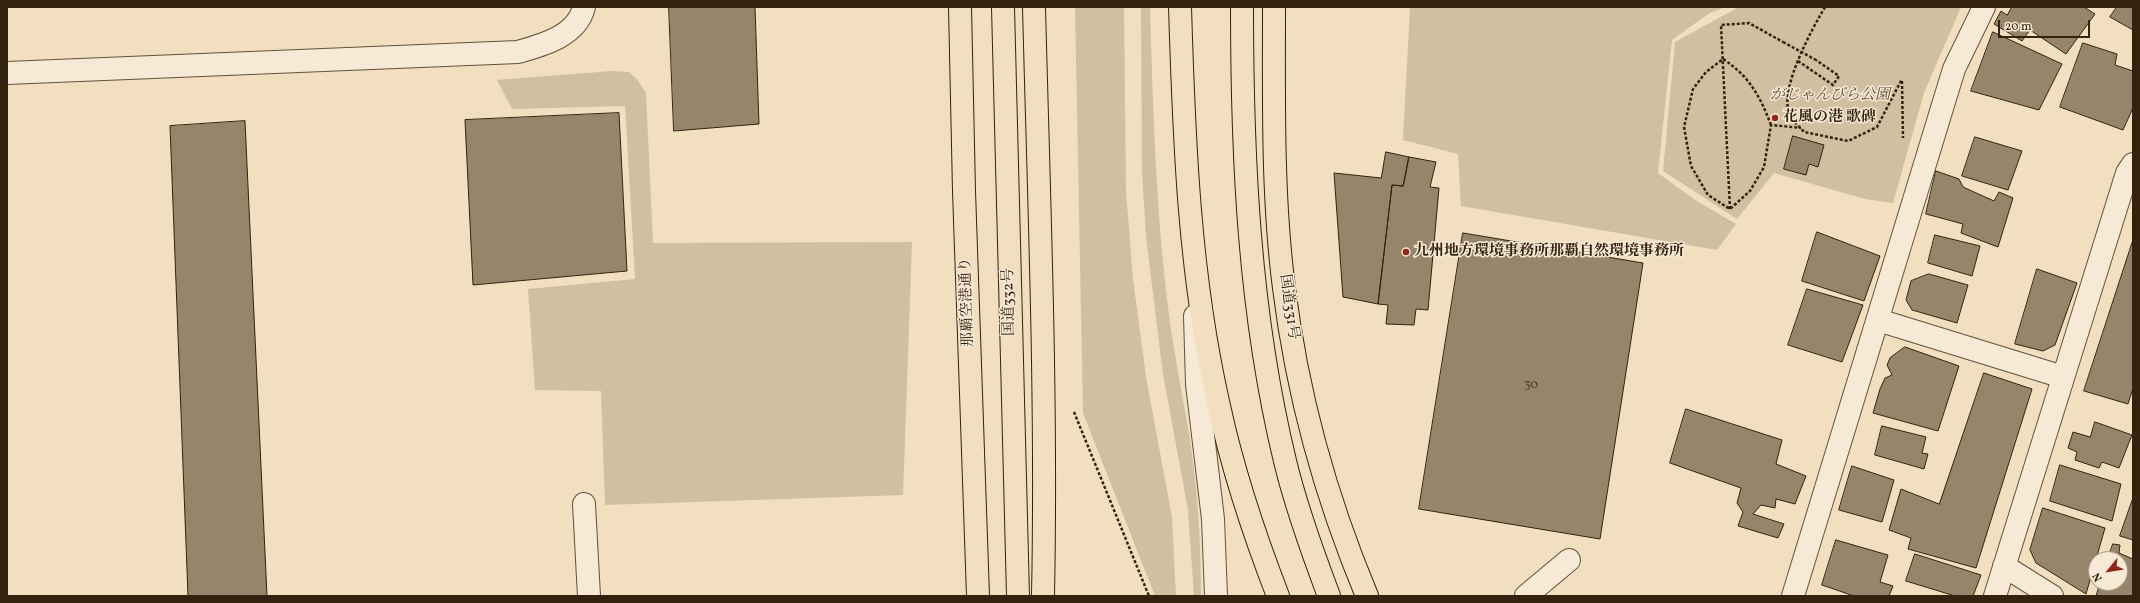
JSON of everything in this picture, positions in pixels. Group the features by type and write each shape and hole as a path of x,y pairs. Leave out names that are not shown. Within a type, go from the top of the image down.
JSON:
{"highway":[{"name":"那覇空港通り","path":"960,7 964,191 978,596"},
{"name":"国道332号","path":"1003,7 1018,596"},
{"name":"国道332号","path":"1034,7 1043,353 1045,505 1043,596"},
{"path":"1180,7 1183,113 1193,246 1219,405 1237,476 1262,554 1278,596"},
{"name":"国道331号","path":"1242,7 1244,159 1256,307 1269,388 1285,462 1303,527 1329,596"},
{"name":"国道331号","path":"1274,7 1275,148 1284,287 1299,378 1322,467 1349,552 1367,596"}],"street":[{"path":"7,73 518,52 544,44 571,30 582,17 584,7"},
{"path":"1793,596 1954,69 1984,7"},
{"path":"1995,596 2127,173 2133,164"},
{"path":"1193,246 1197,384 1214,519 1216,596"},
{"path":"1878,320 2063,377"},
{"path":"584,504 589,596"},
{"path":"1526,596 1569,560"},
{"path":"2004,566 2052,596"}],"path":[{"path":"1825,7 1809,34 1798,61 1789,91 1789,113 1804,132 1848,141 1877,127 1902,79"},
{"path":"1730,209 1721,25 1749,23 1816,60 1839,76 1833,85 1798,61"},
{"path":"1723,59 1740,70 1752,86 1764,107 1771,125 1764,167 1750,190 1730,209"},
{"path":"1723,59 1706,72 1693,89 1684,126 1691,166 1708,195 1730,209"},
{"path":"1771,125 1801,128"},
{"path":"1074,412 1149,596"}],"green space":[{"path":"1075,7 1124,7 1126,191 1133,279 1146,377 1172,517 1176,596 1155,596 1083,413"},
{"path":"1141,7 1150,7 1154,126 1161,245 1170,323 1187,422 1196,487 1201,596 1194,596 1188,510 1163,374 1146,237 1142,171"},
{"path":"1410,7 1725,7 1708,14 1672,40 1658,173 1695,200 1736,224 1717,250 1461,206 1458,154 1403,140"},
{"name":"がじゃんびら公園","path":"1739,7 1961,7 1924,93 1893,203 1865,199 1774,173 1737,219 1663,171 1675,42"},
{"path":"612,71 629,72 637,79 646,93 653,243 912,242 903,495 605,505 601,391 535,390 528,289 635,279 625,106 512,109 497,80"}],"building":[{"path":"669,7 755,7 759,124 674,131"},
{"path":"2012,7 2084,7 2095,14 2066,54 2030,30 2022,41 1994,24 2001,11 2007,15"},
{"path":"2117,7 2133,7 2133,30 2110,17"},
{"path":"1993,32 2062,64 2039,110 1971,91"},
{"path":"2083,43 2117,54 2115,65 2133,71 2133,108 2123,130 2060,107"},
{"path":"619,113 627,271 473,285 465,120"},
{"path":"245,121 267,596 188,596 170,126"},
{"path":"1793,136 1824,145 1818,167 1809,164 1806,175 1784,169"},
{"path":"1975,137 2022,151 2008,190 1962,176"},
{"path":"1386,152 1409,157 1403,186 1392,185 1378,304 1343,297 1334,173 1381,178"},
{"path":"1409,157 1436,162 1430,187 1439,188 1428,310 1416,309 1414,325 1386,324 1388,305 1378,304 1392,185 1403,186"},
{"path":"1936,171 1959,179 1963,187 1994,201 1999,192 2013,198 1998,247 1961,233 1963,224 1926,214"},
{"path":"1817,232 1880,256 1864,301 1802,281"},
{"path":"1463,233 1643,263 1600,539 1419,509"},
{"path":"1935,235 1980,246 1972,276 1928,263"},
{"path":"2133,240 2133,388 2128,404 2084,391"},
{"path":"2037,269 2077,283 2055,345 2043,351 2015,344"},
{"path":"1929,274 1968,285 1957,323 1912,310 1906,300 1911,281"},
{"path":"1807,289 1863,305 1842,362 1788,345"},
{"path":"1905,347 1959,366 1938,431 1873,413 1885,378 1892,375 1887,365 1890,358"},
{"path":"1984,373 2032,389 1976,568 1908,549 1911,538 1889,530 1901,489 1939,504"},
{"path":"1686,409 1782,440 1776,464 1806,476 1795,504 1776,499 1775,508 1761,505 1753,514 1784,524 1778,538 1738,526 1743,512 1737,503 1741,488 1670,463"},
{"path":"2095,422 2132,435 2119,468 2102,462 2099,468 2075,460 2077,452 2068,448 2073,432 2090,437"},
{"path":"1882,426 1926,437 1922,453 1928,454 1924,469 1875,455"},
{"path":"2060,465 2121,484 2112,521 2050,501"},
{"path":"1852,466 1894,480 1882,522 1839,510"},
{"path":"2133,498 2133,540 2120,536"},
{"path":"2043,508 2105,528 2098,551 2088,551 2088,587 2086,594 2036,563 2030,550"},
{"path":"1836,540 1888,555 1880,582 1893,586 1889,596 1854,596 1822,585"},
{"path":"2113,544 2120,545 2119,551 2111,551"},
{"path":"1915,554 1981,575 1973,596 1955,596 1906,581"},
{"path":"2128,557 2133,559 2133,596 2096,596 2098,591 2128,591"}],"place":[{"name":"花風の港 歌碑","path":"1775,118"},
{"name":"九州地方環境事務所那覇自然環境事務所","path":"1406,252"}]}
